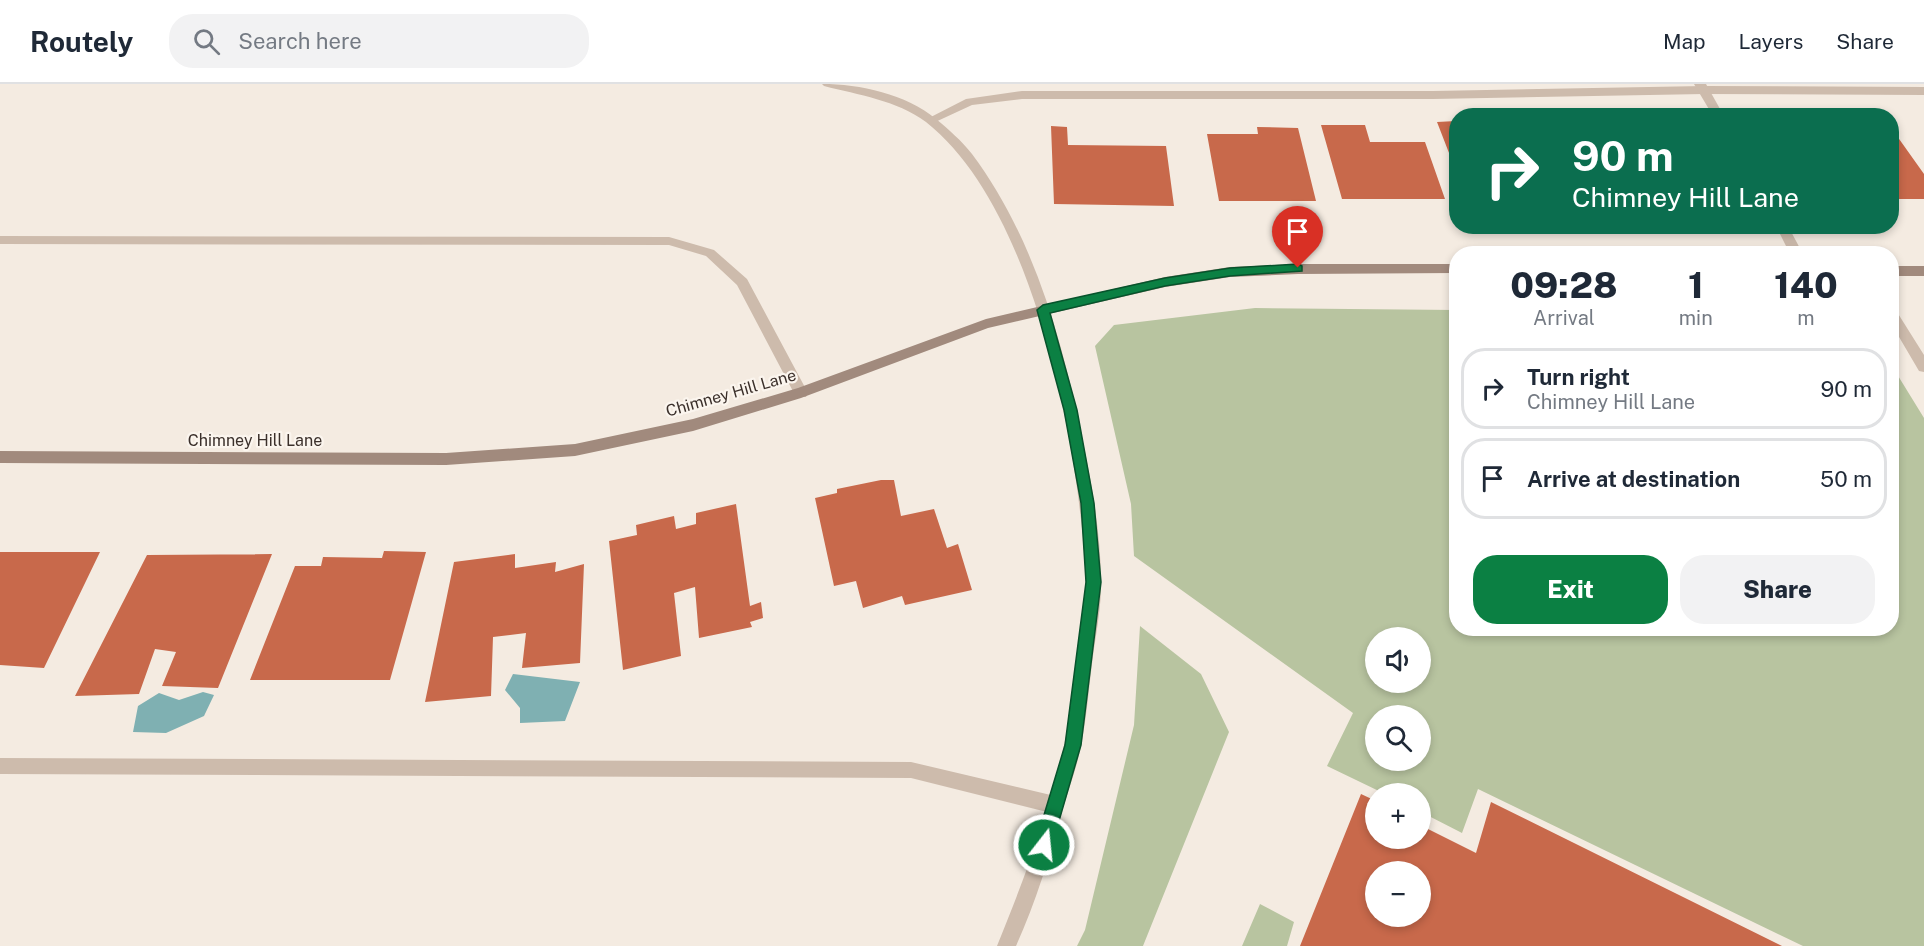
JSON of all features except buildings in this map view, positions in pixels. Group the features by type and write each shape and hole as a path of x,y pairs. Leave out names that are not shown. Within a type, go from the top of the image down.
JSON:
{"street":[{"path":"828,84 858,89 888,99 931,120 973,161 998,201 1043,310 1071,410 1088,503 1094,582 1073,745 1026,905 1006,946"},
{"path":"931,120 970,102 1022,95 1702,87 1924,91"},
{"path":"1702,87 1714,108"},
{"path":"0,240 669,241 710,253 742,282 801,393"},
{"name":"Chimney Hill Lane","path":"0,457 446,459 575,450 693,425 801,393 986,324 1165,282 1230,272 1298,268 1449,269"},
{"path":"1899,271 1924,271"},
{"path":"1899,326 1924,367"},
{"path":"0,766 911,770 1055,805"}],"green space":[{"path":"1255,308 1449,310 1449,636 1899,636 1899,377 1924,418 1924,946 1803,946 1478,789 1462,833 1431,817 1431,783 1365,784 1327,766 1353,713 1134,556 1131,504 1095,346 1114,325"},
{"path":"1140,626 1201,674 1229,732 1143,946 1077,946 1085,930 1134,725"},
{"path":"1260,904 1294,922 1287,946 1242,946"}],"water":[{"path":"513,674 580,682 565,721 520,723 520,708 505,690"},
{"path":"203,692 214,695 204,716 166,733 133,732 138,706 159,693 179,700"}],"route":[{"path":"1044,845 1073,745 1094,582 1088,503 1071,410 1043,310 1165,282 1230,272 1298,268"}]}
